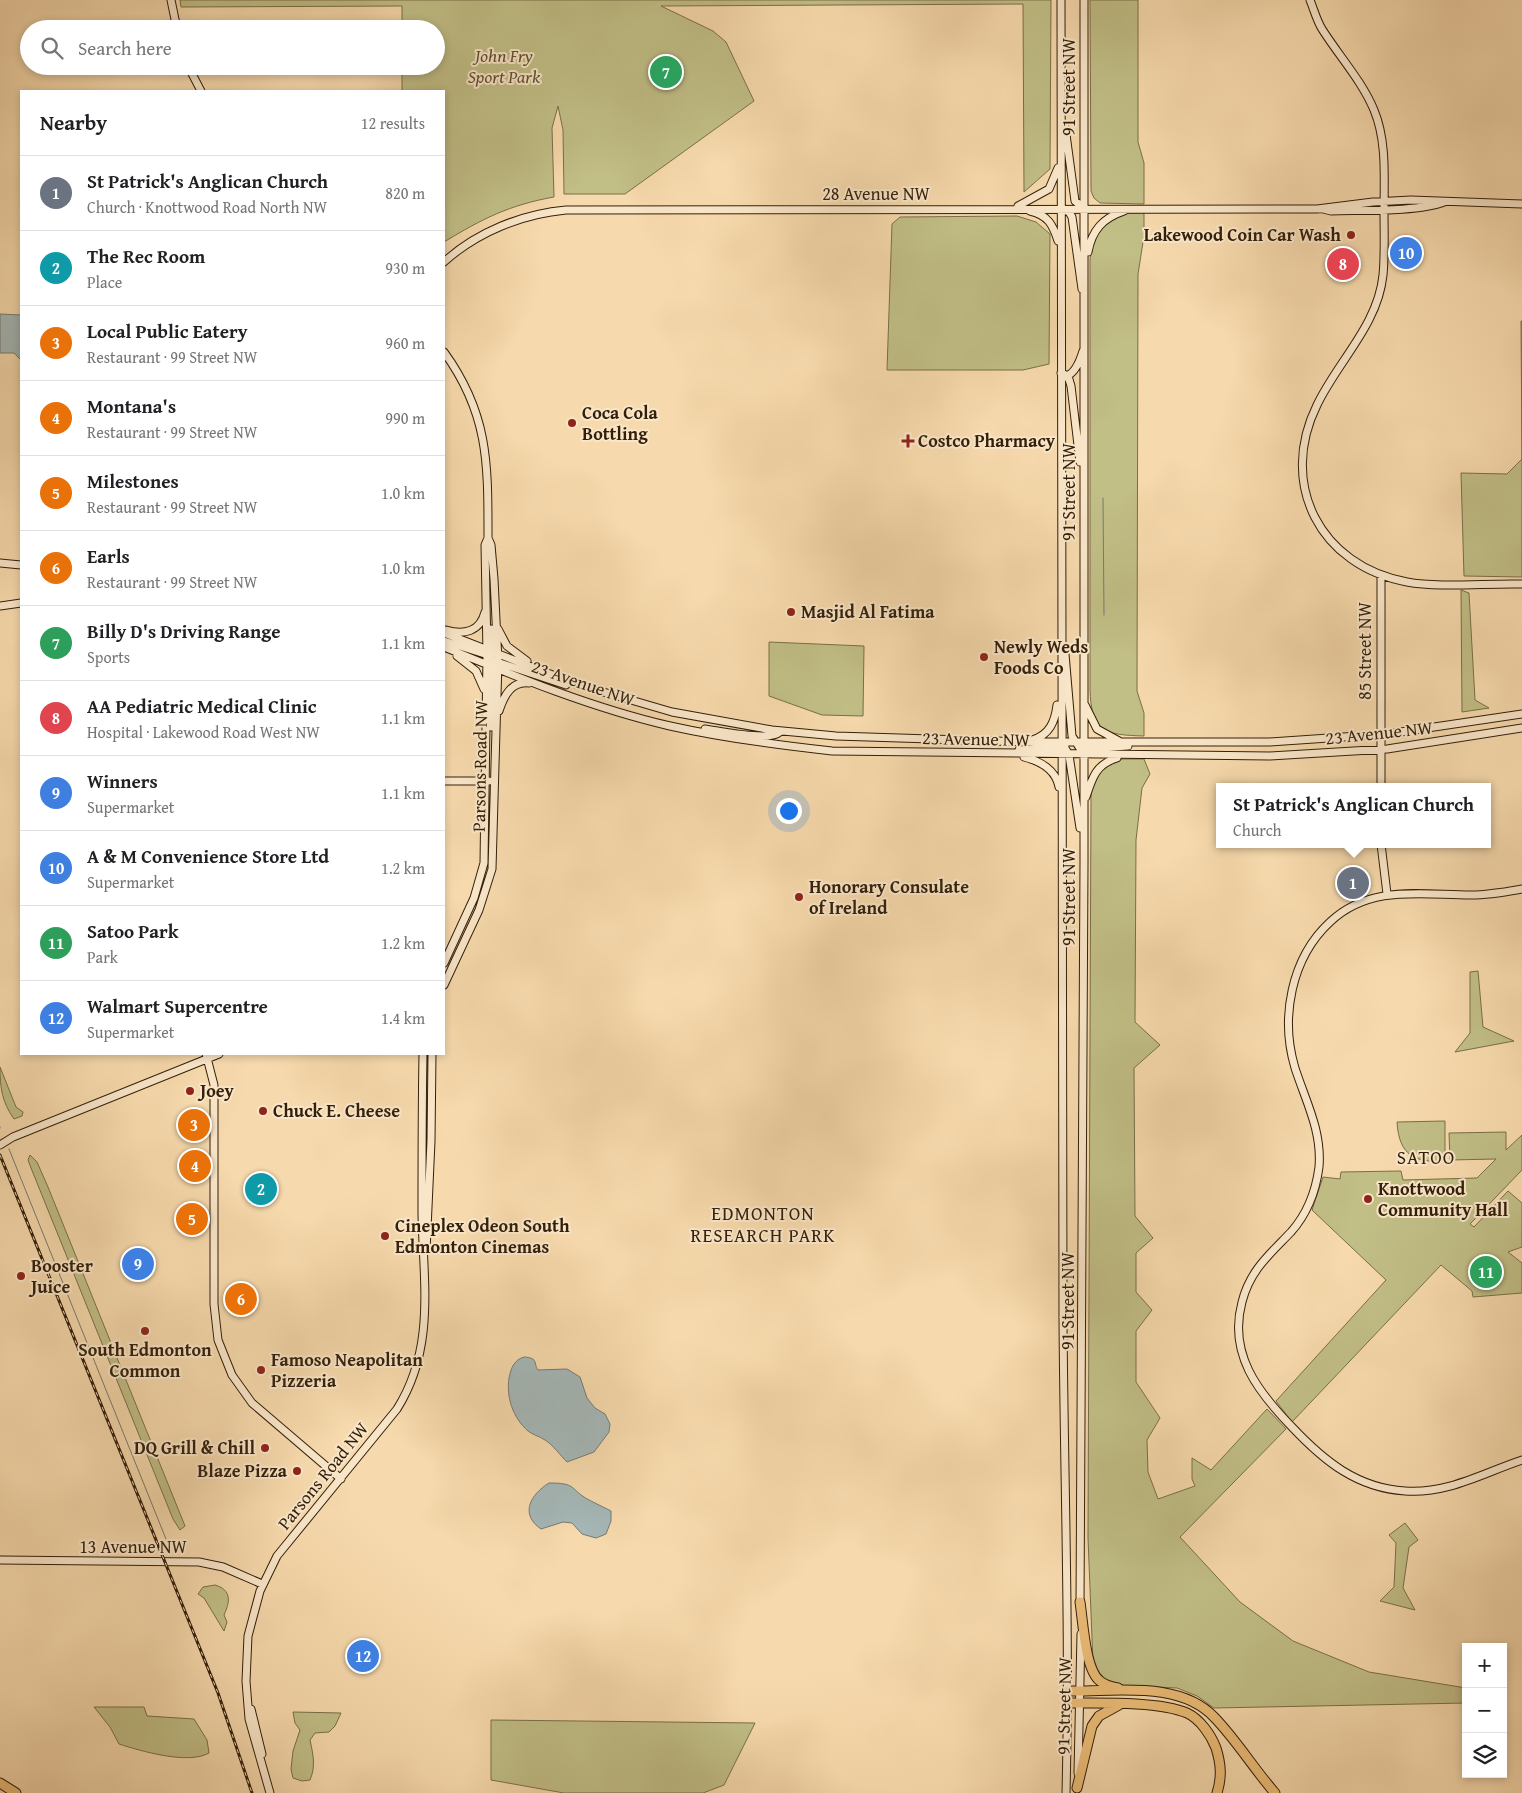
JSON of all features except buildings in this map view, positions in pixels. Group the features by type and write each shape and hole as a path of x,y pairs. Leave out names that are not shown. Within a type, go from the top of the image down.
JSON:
{"highway":[{"path":"1080,1602 1094,1674 1100,1681 1110,1686 1138,1692"},
{"path":"1069,1691 1171,1694 1188,1699 1215,1718 1275,1793"},
{"path":"1068,1703 1122,1704 1178,1711 1196,1720 1213,1740 1218,1756 1221,1768 1217,1793"},
{"path":"1076,1791 1092,1726 1099,1716 1122,1704"},
{"path":"0,1783 16,1793"}],"main road":[{"path":"171,0 175,20"},
{"name":"91 Street NW","path":"1061,0 1063,375 1061,680 1064,750 1061,801 1064,1514 1069,1691 1066,1793"},
{"name":"91 Street NW","path":"1076,1791 1081,1691 1084,802 1080,747 1083,700 1085,328 1084,0"},
{"path":"1310,0 1321,28 1374,110 1384,153 1384,263 1378,305 1317,406 1304,437 1302,455 1304,489 1321,529 1345,556 1361,567 1381,576 1409,583 1522,584"},
{"path":"193,75 200,90"},
{"path":"1061,114 1075,201 1085,208"},
{"path":"1008,208 1024,204 1049,189 1056,176 1061,156"},
{"name":"28 Avenue NW","path":"445,261 472,241 494,229 534,215 558,211 1085,208 1322,209 1331,211 1384,205 1436,205 1444,202 1522,204"},
{"path":"1008,208 1036,212 1046,217 1053,226 1061,250"},
{"path":"1061,208 1069,212 1072,217 1084,304"},
{"path":"1085,273 1089,246 1099,225 1111,216 1130,209"},
{"path":"1083,495 1063,375 1076,368 1083,353 1085,328"},
{"name":"Parsons Road NW","path":"445,354 468,391 482,430 487,467 488,538 486,546 486,596 496,719 493,855 489,881 474,923 445,983"},
{"name":"Parsons Road NW","path":"445,960 481,880 484,854 485,715 492,658 495,603 491,545 488,538"},
{"path":"0,564 20,565"},
{"name":"85 Street NW","path":"1381,576 1381,783"},
{"path":"486,584 490,598 492,737 495,753"},
{"path":"445,631 463,632 476,627 484,616 486,596"},
{"path":"0,606 20,603"},
{"path":"495,603 499,632 511,651 531,664 596,690"},
{"path":"1061,629 1071,732 1080,747"},
{"name":"23 Avenue NW","path":"445,632 535,683 598,706 681,728 771,745 832,751 1014,754 1064,750 1119,742 1270,742 1381,735 1522,714"},
{"path":"445,641 567,685 596,690"},
{"name":"23 Avenue NW","path":"445,648 492,658"},
{"path":"445,649 466,661 480,679 484,688 485,715"},
{"path":"1025,742 1045,734 1054,721 1061,680"},
{"path":"496,719 503,698 511,688 520,682 535,683"},
{"name":"23 Avenue NW","path":"596,690 680,714 780,731 836,736 1025,742 1064,750"},
{"path":"1083,700 1097,729 1119,742"},
{"path":"681,728 764,736 777,735 780,731"},
{"name":"23 Avenue NW","path":"1080,747 1123,756 1260,756 1381,750 1522,728"},
{"path":"968,754 1178,742"},
{"path":"1064,750 1084,863"},
{"path":"1014,754 1033,759 1051,771 1058,784 1061,801"},
{"path":"1084,802 1098,767 1123,756"},
{"path":"445,781 495,782"},
{"path":"1381,848 1387,894"},
{"path":"1522,889 1479,895 1387,894 1358,903 1338,915 1319,933 1303,958 1293,987 1289,1011 1292,1058 1318,1138 1320,1156 1317,1180 1311,1199 1298,1223 1267,1255 1252,1275 1244,1294 1239,1317 1240,1347 1250,1375 1262,1395 1311,1447 1340,1470 1360,1481 1403,1491 1426,1491 1450,1487 1522,1460"},
{"path":"0,1145 13,1137 206,1055 214,1086 214,1304 218,1340 232,1375 252,1403 341,1479"},
{"name":"Parsons Road NW","path":"270,1793 246,1681 247,1653 253,1614 262,1584 277,1556 397,1409 412,1382 422,1345 424,1267 423,1055"},
{"name":"Parsons Road NW","path":"424,1267 428,1238 432,1055"},
{"path":"0,1139 13,1137"},
{"name":"13 Avenue NW","path":"0,1560 199,1562 223,1567 262,1584"}],"green space":[{"name":"John Fry Sport Park","path":"180,0 1051,0 1050,169 1024,192 1023,4 661,6 713,31 726,42 754,101 625,194 564,194 563,130 558,106 552,128 554,197 523,204 496,214 445,241 445,90 402,90 402,75 445,75 445,20 402,20 402,6 181,7"},
{"path":"1090,0 1138,0 1138,142 1144,163 1144,204 1100,203 1094,198 1091,191"},
{"path":"1133,212 1144,212 1144,236 1138,274 1137,691 1144,713 1144,736 1110,732 1097,723 1093,714 1090,689 1090,259 1094,242 1102,228 1115,218"},
{"path":"1017,216 1036,222 1050,234 1049,364 1023,370 887,370 892,224 900,217"},
{"path":"1521,321 1522,321 1522,459"},
{"path":"1522,459 1522,577 1464,576 1461,473 1507,474"},
{"path":"1461,590 1469,593 1475,700 1489,708 1462,712"},
{"path":"769,642 864,646 863,716 822,715 769,696"},
{"path":"1144,759 1150,774 1142,788 1136,840 1135,1022 1160,1045 1134,1068 1135,1216 1153,1238 1136,1253 1136,1292 1152,1310 1136,1331 1136,1382 1160,1418 1147,1440 1148,1472 1158,1499 1195,1486 1192,1479 1192,1458 1211,1470 1267,1409 1286,1429 1180,1537 1240,1602 1293,1641 1369,1672 1462,1687 1462,1703 1214,1708 1197,1696 1177,1688 1114,1685 1100,1677 1093,1663 1088,1538 1091,795 1097,776 1105,767 1117,760"},
{"path":"1478,971 1483,1027 1514,1041 1455,1052 1470,1033 1470,972"},
{"path":"0,1067 16,1107 23,1112 22,1116 14,1119 2,1094"},
{"path":"1445,1121 1445,1161 1417,1158 1410,1155 1405,1149 1398,1133 1397,1122"},
{"path":"1506,1132 1506,1150 1522,1135 1522,1170 1470,1224 1474,1227 1508,1191 1522,1203 1522,1247 1508,1252 1522,1263 1522,1293 1473,1297 1472,1291 1441,1265 1292,1422 1276,1401 1386,1280 1312,1210 1323,1177 1340,1179 1341,1172 1401,1171 1403,1180 1477,1178 1496,1159 1450,1160 1449,1133"},
{"path":"30,1155 37,1162 48,1187 185,1526 180,1530 173,1519 31,1168 28,1160"},
{"path":"1405,1523 1418,1540 1409,1547 1403,1588 1415,1610 1380,1601 1394,1587 1396,1543 1389,1535"},
{"path":"215,1585 221,1587 228,1597 228,1606 224,1615 227,1622 224,1631 204,1598 198,1594 203,1587"},
{"path":"94,1707 144,1707 147,1716 194,1719 207,1740 209,1753 189,1758 164,1756 119,1744 110,1727"},
{"path":"293,1712 341,1713 335,1726 329,1732 315,1733 310,1740 313,1765 310,1780 302,1781 293,1778 291,1769 293,1751 300,1730 295,1723"},
{"path":"491,1720 755,1723 724,1785 703,1793 564,1793 491,1780"}],"shaded area":[{"path":"0,314 20,315 20,359 14,353 0,353"},
{"path":"524,1357 532,1358 538,1370 567,1369 580,1377 587,1398 595,1408 605,1414 610,1424 609,1432 594,1452 567,1462 551,1445 528,1431 518,1420 510,1400 508,1385 514,1365"},
{"path":"549,1483 569,1485 589,1500 611,1511 611,1521 606,1534 596,1538 582,1534 572,1523 563,1522 541,1529 534,1523 530,1517 530,1505 537,1493"}],"waterway":[{"path":"1103,498 1104,615"},
{"path":"9,1149 166,1539"}],"railway":[{"path":"0,1155 218,1693 252,1793"}],"place":[{"name":"Billy D's Driving Range","path":"666,72"},
{"name":"Lakewood Coin Car Wash","path":"1351,235"},
{"name":"A & M Convenience Store Ltd","path":"1406,253"},
{"name":"AA Pediatric Medical Clinic","path":"1343,264"},
{"name":"Coca Cola Bottling","path":"572,423"},
{"name":"Costco Pharmacy","path":"908,441"},
{"name":"Masjid Al Fatima","path":"791,612"},
{"name":"Newly Weds Foods Co","path":"984,657"},
{"name":"St Patrick's Anglican Church","path":"1353,883"},
{"name":"Honorary Consulate of Ireland","path":"799,897"},
{"name":"Joey","path":"190,1091"},
{"name":"Chuck E. Cheese","path":"263,1111"},
{"name":"Local Public Eatery","path":"194,1125"},
{"name":"Montana's","path":"195,1166"},
{"name":"The Rec Room","path":"261,1189"},
{"name":"Knottwood Community Hall","path":"1368,1199"},
{"name":"Milestones","path":"192,1219"},
{"name":"Cineplex Odeon South Edmonton Cinemas","path":"385,1236"},
{"name":"Winners","path":"138,1264"},
{"name":"Satoo Park","path":"1486,1272"},
{"name":"Booster Juice","path":"21,1276"},
{"name":"Earls","path":"241,1299"},
{"name":"South Edmonton Common","path":"145,1331"},
{"name":"Famoso Neapolitan Pizzeria","path":"261,1370"},
{"name":"DQ Grill & Chill","path":"265,1448"},
{"name":"Blaze Pizza","path":"297,1471"},
{"name":"Walmart Supercentre","path":"363,1656"}],"district":[{"name":"SATOO","path":"1426,1157"},
{"name":"EDMONTON RESEARCH PARK","path":"763,1224"}]}
